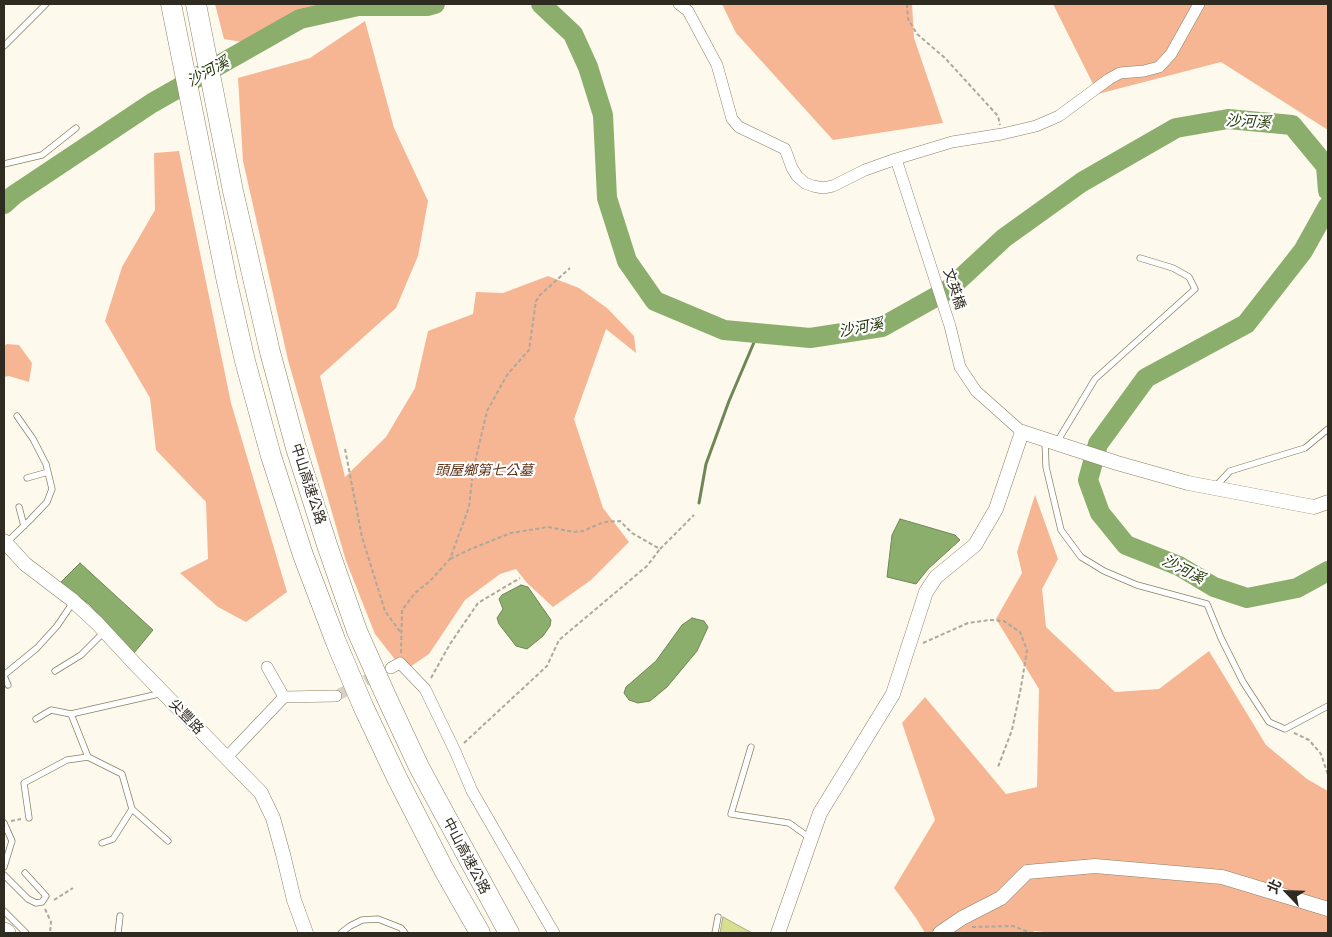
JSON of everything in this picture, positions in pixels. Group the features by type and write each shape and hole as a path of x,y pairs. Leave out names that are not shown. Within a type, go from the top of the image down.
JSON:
{"highway":[{"name":"中山高速公路","path":"196,4 256,295 296,448 327,545 357,631 419,767 509,933"},
{"name":"中山高速公路","path":"171,7 227,282 245,360 271,456 303,554 336,642 363,706 436,853 480,933"}],"street":[{"path":"679,4 688,10 717,65 732,118 739,126 785,149 797,176 805,183 823,188 833,186 865,170 952,142 1036,126 1058,116 1120,73 1144,71 1159,67 1171,54 1199,4"},
{"name":"文英橋","path":"896,159 950,326 960,367 976,390 1022,432"},
{"path":"778,933 820,812 892,694 926,592 936,577 975,545 996,508 1022,432 1117,463 1188,483 1314,507 1328,502"},
{"name":"尖豐路","path":"5,542 25,564 74,601 105,631 261,793 273,818 294,900 306,933"},
{"path":"395,666 425,689 472,791 554,933"},
{"path":"267,667 284,697"},
{"path":"226,758 284,697 336,696"},
{"path":"940,933 962,918 1001,898 1026,872 1095,866 1222,877 1328,909"}],"lane":[{"path":"4,46 46,4"},
{"path":"4,164 42,155 76,128"},
{"path":"1140,258 1172,268 1190,277 1195,289 1095,379 1055,442 1046,467 1061,530 1081,557 1104,571 1137,585 1207,604 1221,638 1243,682 1269,722 1285,729 1328,706"},
{"path":"5,542 24,526 47,502 52,488 46,464 33,439 17,416"},
{"path":"1215,487 1230,472 1305,448 1328,428"},
{"path":"27,478 48,472"},
{"path":"19,507 24,526"},
{"path":"8,685 4,675 37,648 58,626 74,601"},
{"path":"55,671 81,655 105,631"},
{"path":"36,719 51,710 71,714 163,693"},
{"path":"71,714 88,757"},
{"path":"751,748 730,814 789,823 810,838"},
{"path":"29,818 24,783 67,760 88,757 122,774 132,808 168,841"},
{"path":"102,843 113,839 132,808"},
{"path":"4,822 12,841 4,867"},
{"path":"4,875 28,899 42,904 46,896 25,873"},
{"path":"4,911 26,933"},
{"path":"118,933 120,916"},
{"path":"715,933 718,916"},
{"path":"341,933 362,920 378,919 401,928 405,933"}],"path":[{"path":"907,4 908,19 917,34 944,58 998,116 1002,134"},
{"path":"450,560 469,507 473,471 488,411 506,375 529,350 536,301 540,295 570,268"},
{"path":"345,448 362,537 385,610 402,635"},
{"path":"455,751 548,666 559,640 647,566 660,548 694,515"},
{"path":"395,666 402,635 400,617 402,610 415,593 430,581 450,560 473,548 511,534 548,527 583,532 604,522 620,521 632,533 660,548"},
{"path":"425,689 450,644 478,603 520,578"},
{"path":"908,648 968,623 990,620 1004,621 1020,632 1027,650 1021,687 1012,730 998,767"},
{"path":"1285,729 1309,740 1321,754 1328,775"},
{"path":"4,822 29,818"},
{"path":"50,933 51,922 42,904 55,899 73,888"},
{"path":"972,927 1013,926 1031,933"}],"green space":[{"path":"215,4 345,4 313,8 242,42 224,39"},
{"path":"722,4 912,4 914,38 943,123 833,140 736,33"},
{"path":"1053,4 1328,4 1328,130 1221,62 1098,94"},
{"name":"頭屋鄉第七公墓","path":"365,21 394,128 428,201 418,256 396,308 320,376 345,477 386,437 415,388 428,331 473,314 476,292 503,293 548,276 579,288 607,308 634,336 636,353 606,329 574,419 603,508 629,542 591,580 553,607 527,583 516,569 500,574 465,600 429,654 404,671 375,634 346,561 288,360 243,161 238,78 310,58"},
{"path":"179,151 231,403 287,592 246,622 218,607 180,573 208,559 206,502 156,450 150,398 105,321 122,267 155,210 154,153"},
{"path":"7,344 19,345 32,363 29,382 9,376 4,377 4,346"},
{"path":"1035,495 1058,559 1042,589 1046,627 1115,692 1159,689 1209,651 1266,745 1307,779 1328,791 1328,933 1053,933 1034,931 1033,933 925,933 894,888 935,820 902,723 925,697 1006,794 1037,787 1039,689 996,619 1022,573 1017,552"}],"shaded area":[{"path":"900,519 955,535 960,540 928,569 916,584 887,577 892,535"},
{"path":"80,563 153,630 134,653 89,604 60,583"},
{"path":"521,585 528,587 551,620 550,626 543,636 527,649 516,646 499,624 497,618 503,609 499,599 502,595"},
{"path":"692,618 704,621 708,627 697,651 667,687 650,701 638,703 629,700 624,693 626,687 656,661 682,625"}],"building":[{"path":"723,917 752,933 720,933"}],"waterway":[{"name":"沙河溪","path":"4,204 14,195 152,103 300,19 358,6 428,6 435,4"},
{"name":"沙河溪","path":"541,4 573,34 588,67 603,115 607,198 627,261 655,301 724,330 810,338 882,327 948,290 1004,238 1082,182 1176,128 1228,119 1292,125 1326,166 1328,191"},
{"name":"沙河溪","path":"1328,206 1303,251 1246,324 1146,378 1098,444 1088,480 1100,513 1126,545 1179,566 1214,587 1247,598 1297,588 1328,571"},
{"path":"699,503 706,464 729,401 758,333"}],"tunnel":[{"path":"336,696 380,673"}]}
